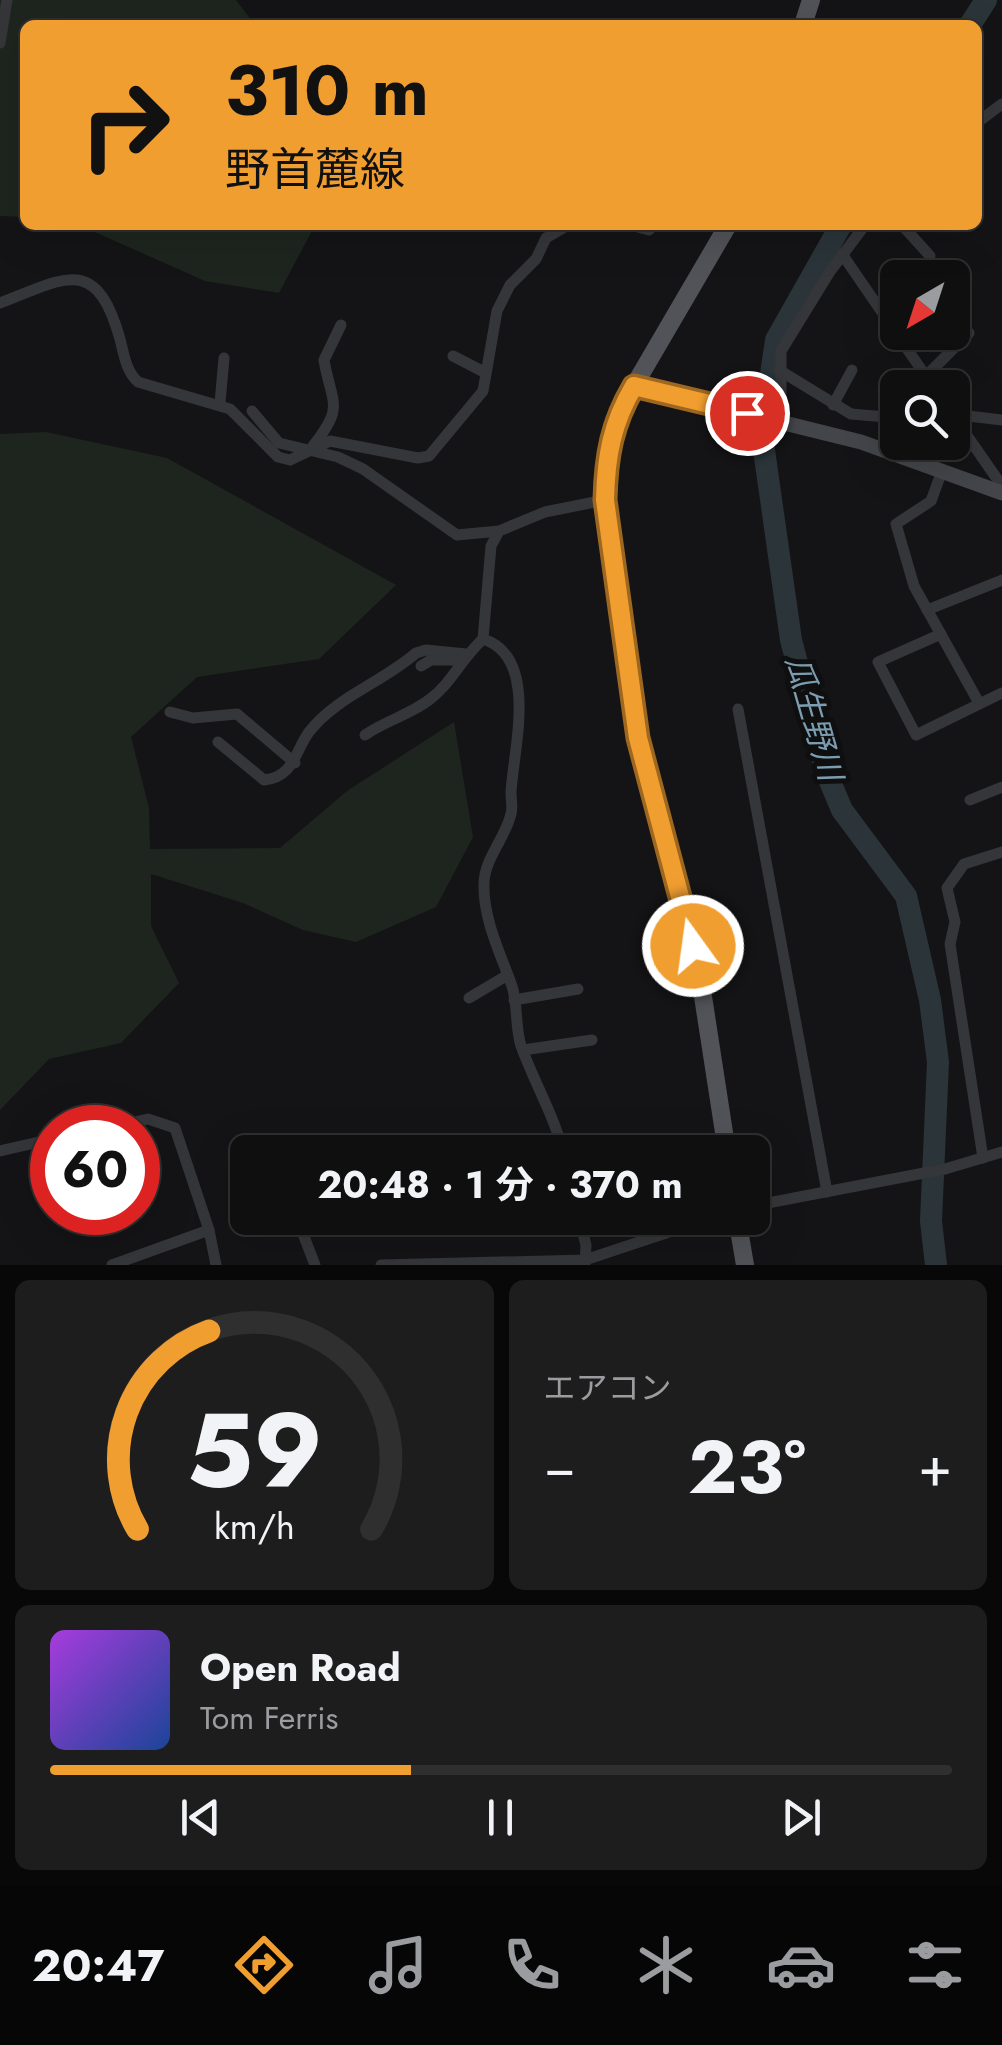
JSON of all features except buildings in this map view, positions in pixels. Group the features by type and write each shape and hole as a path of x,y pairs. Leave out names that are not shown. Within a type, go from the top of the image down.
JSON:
{"main road":[{"path":"724,1135 700,978 638,738 605,500 614,420 725,230"},
{"path":"634,386 833,434 1002,489"},
{"path":"740,1235 746,1265"}],"street":[{"path":"0,43 7,0"},
{"path":"0,302 70,277 83,278 92,283 118,332 129,374 156,388 220,404 278,457 290,460 330,441 418,458 429,456 482,391 498,311 510,285 536,260 546,238 560,230"},
{"path":"776,419 782,351 861,230"},
{"path":"907,230 930,256"},
{"path":"842,254 922,370"},
{"path":"310,449 333,422 334,394 324,360 341,325"},
{"path":"932,370 952,350"},
{"path":"453,356 484,372"},
{"path":"220,404 224,358"},
{"path":"779,370 851,414 880,416"},
{"path":"833,434 836,407 852,370"},
{"path":"252,412 278,443 291,449 310,449 363,469 456,535 498,531 545,512 605,500"},
{"path":"970,416 1002,420"},
{"path":"970,441 1002,489"},
{"path":"929,460 934,468 931,502 896,524 914,586 979,702"},
{"path":"364,735 430,700 446,685 463,657 483,639 491,546 498,531"},
{"path":"927,610 1002,580"},
{"path":"941,634 878,662 916,735 1002,694"},
{"path":"483,639 503,651 511,664 519,709 513,810 501,844 486,866 483,887 514,1000 523,1050 556,1135"},
{"path":"218,742 264,780 295,763 309,732 350,697 416,653 426,650 463,657"},
{"path":"420,666 431,660 463,657"},
{"path":"738,709 827,1192"},
{"path":"170,712 193,718 237,714 295,763"},
{"path":"970,800 1002,787"},
{"path":"983,1158 950,944 955,922 947,888 964,864 1002,852"},
{"path":"469,998 506,976"},
{"path":"514,1000 578,989"},
{"path":"523,1050 592,1040"},
{"path":"160,1123 175,1128 216,1265"},
{"path":"0,1150 30,1144"},
{"path":"770,1203 944,1169 1002,1152"},
{"path":"112,1265 208,1230"},
{"path":"303,1235 315,1265"},
{"path":"581,1235 585,1262"},
{"path":"382,1265 585,1262 662,1235"},
{"path":"97,1262 140,1253"}],"shaded area":[{"path":"0,0 236,0 251,20 20,20 20,217 0,216"},
{"path":"90,230 312,230 279,293 205,281"},
{"path":"46,432 167,458 396,585 319,659 197,677 131,737 149,808 150,849 280,848 347,791 454,722 473,837 436,907 356,942 303,930 243,903 151,874 151,926 179,983 121,1043 49,1059 0,1110 0,434"}],"waterway":[{"name":"瓜生野川","path":"973,20 986,0"},
{"name":"瓜生野川","path":"838,230 776,340 762,436 791,640 826,772 842,810 906,896 930,1000 938,1062 931,1221 936,1265"}],"route":[{"path":"693,946 638,738 605,500 606,466 614,420 634,386 747,413"}]}
